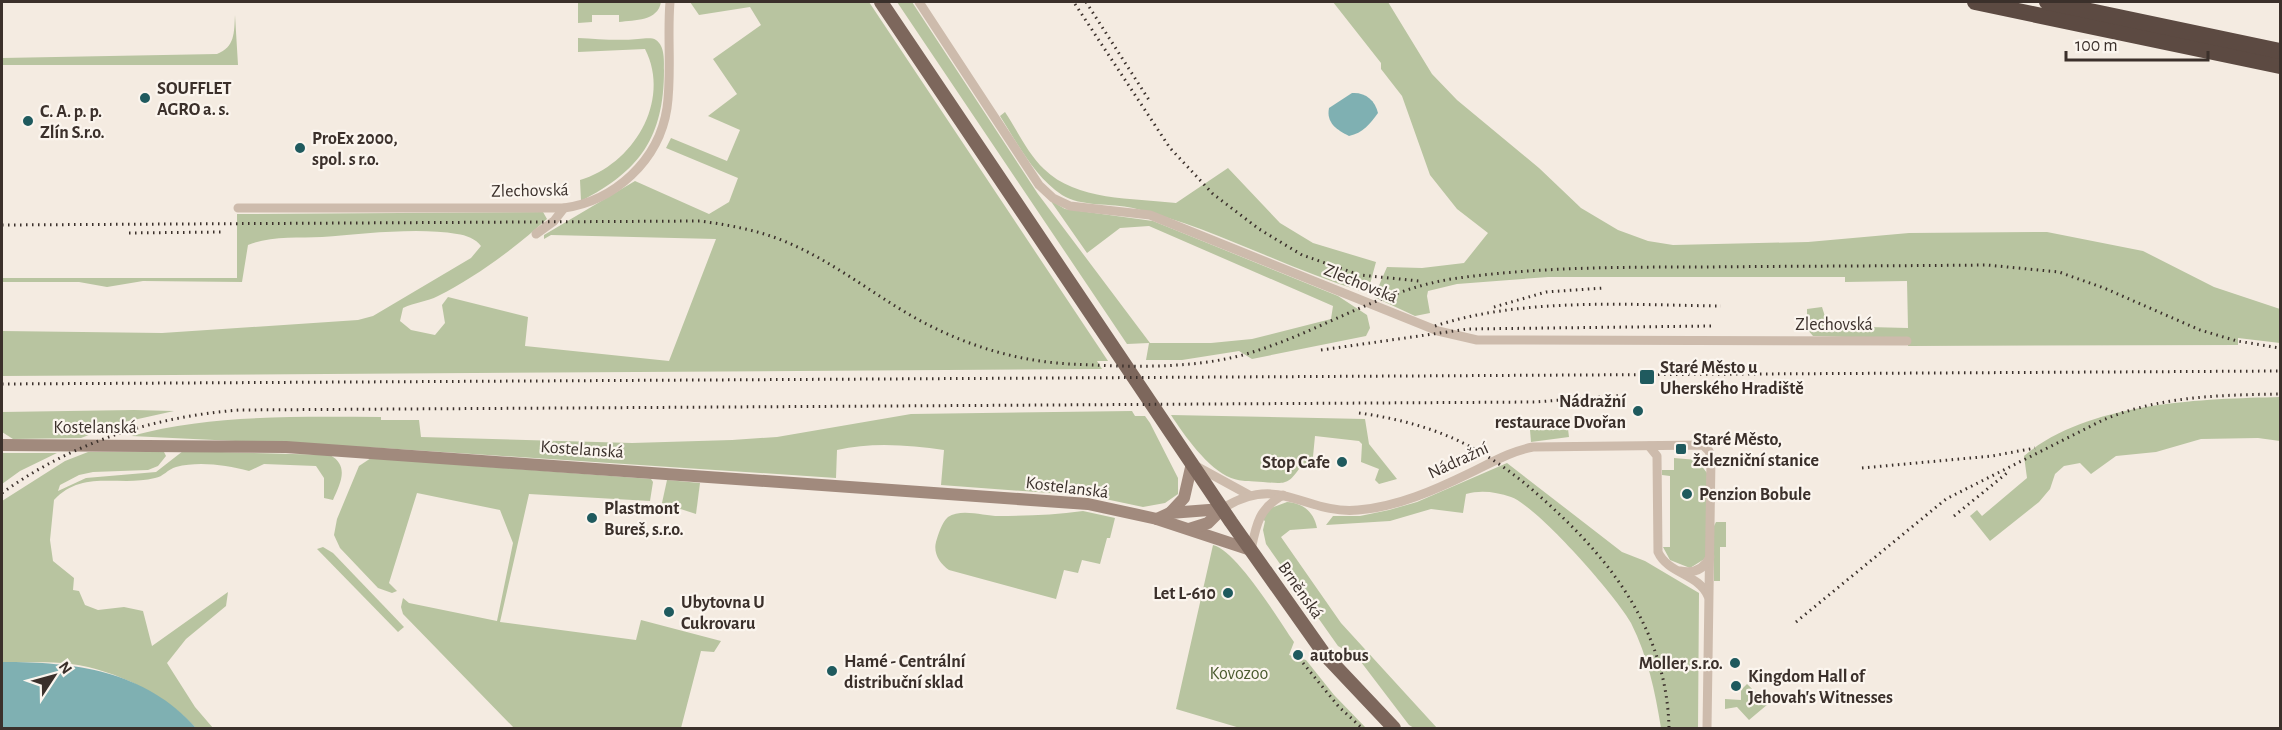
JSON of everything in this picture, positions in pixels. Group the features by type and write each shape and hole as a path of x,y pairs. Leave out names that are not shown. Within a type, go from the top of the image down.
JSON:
{"highway":[{"path":"1975,2 2280,66"},
{"path":"2047,2 2280,51"}],"main road":[{"name":"Brněnská","path":"881,2 1222,509 1325,654 1394,729"},
{"name":"Kostelanská","path":"2,445 286,447 1088,504 1157,519 1251,550"},
{"path":"1157,519 1170,513 1185,498 1192,463"},
{"path":"1170,513 1222,509"},
{"path":"1189,529 1208,523 1222,509"}],"street":[{"name":"Zlechovská","path":"238,208 564,208 578,206 616,189 637,170 650,152 667,108 670,2"},
{"name":"Zlechovská","path":"919,2 1039,185 1053,198 1070,206 1150,215 1430,328 1477,340 1907,341"},
{"path":"536,234 555,221 564,208"},
{"name":"Nádražní","path":"1222,509 1249,495 1283,495 1340,509 1367,509 1424,494 1522,449 1548,446 1706,446 1710,455 1711,482 1707,729"},
{"path":"1649,446 1657,456 1658,552 1664,562 1700,584 1709,598"},
{"name":"Nádražní","path":"1192,463 1249,495"},
{"path":"1251,550 1259,515 1268,505 1283,495"},
{"path":"1679,571 1695,571 1704,566 1710,557"}],"green space":[{"path":"578,2 661,2 655,13 639,20 619,22 619,15 592,15 592,22 578,23"},
{"path":"690,2 869,2 1108,361 1097,361 1102,369 2,376 2,331 162,333 358,320 373,316 471,258 481,246 474,239 464,235 425,231 284,238 248,245 242,282 143,281 107,287 79,282 2,282 2,278 237,278 237,214 543,212 547,219 522,241 481,271 452,288 434,298 403,308 400,321 411,330 435,335 445,323 442,305 448,297 528,317 525,346 669,361 716,239 551,235 544,239 544,235 635,181 709,214 729,202 738,178 666,148 671,138 727,161 740,130 708,116 737,94 713,59 761,25 750,7 699,15"},
{"path":"897,2 912,2 1038,194 1150,343 1211,343 1252,339 1331,319 1333,306 1149,226 1120,228 1087,253 1050,200 1065,209 1153,221 1338,296 1367,315 1370,328 1366,336 1252,359 1239,351 1182,360 1146,360 1149,343 1127,344"},
{"path":"1333,2 1388,2 1432,74 1457,100 1539,168 1581,208 1618,230 1648,241 1673,245 1808,242 1909,233 2047,232 2143,251 2214,287 2280,309 2280,343 2238,338 2238,345 1908,346 1908,339 1813,336 1807,329 1807,309 1822,307 1828,326 1908,328 1907,281 1845,282 1845,277 1548,277 1457,284 1428,291 1430,313 1415,316 1374,297 1387,267 1422,268 1464,263 1488,233 1457,209 1430,175 1402,96 1381,69 1381,63"},
{"path":"235,15 238,65 2,65 2,58 217,54 227,47 232,39"},
{"path":"578,38 654,39 661,46 664,62 663,94 659,115 645,149 619,177 602,190 581,201 580,180 616,161 631,146 650,110 654,90 652,69 645,49 578,52"},
{"path":"1005,112 1028,149 1044,169 1057,179 1088,193 1176,203 1228,168 1280,223 1313,243 1376,262 1370,284 1361,291 1162,216 1124,206 1070,199 1052,188 1027,159 1000,116"},
{"path":"2280,397 2280,441 2258,438 2201,439 2156,452 2116,456 2091,474 2080,463 2064,466 2055,474 2050,489 2039,502 1990,541 1970,516 1977,510 1982,516 2027,478 2024,456 2050,438 2080,424 2112,414 2181,402"},
{"path":"174,411 120,423 81,438 13,439 2,432 2,412"},
{"path":"1132,411 1135,416 1145,416 1150,423 1178,478 1178,494 1165,503 1143,507 1091,496 941,485 944,450 904,446 877,445 837,450 836,478 382,448 131,436 224,420 286,417 381,417 381,420 419,420 421,437 632,443 777,437 911,414"},
{"path":"1171,415 1365,419 1369,444 1397,479 1379,484 1375,480 1379,469 1361,462 1362,444 1359,441 1315,436 1312,467 1301,466 1286,482 1247,481 1231,478 1222,474 1205,459"},
{"path":"1568,429 1569,437 1531,442 1530,430"},
{"path":"183,451 330,455 340,464 342,470 333,500 324,498 324,478 316,466 264,464 249,471 212,464 194,464 173,468 155,478 89,482 77,485 54,500 50,540 53,561 74,578 73,590 79,591 85,605 98,610 124,607 143,611 152,646 228,592 226,606 186,639 167,663 195,707 213,728 196,728 184,716 155,695 105,672 62,663 2,662 2,501 65,461 88,452 164,452 166,456 158,466 148,470 93,472 79,475 60,485 58,491 86,478 156,472"},
{"path":"2,453 57,453 20,471 2,484"},
{"path":"371,458 651,479 653,482 650,501 529,494 500,622 636,640 641,620 721,641 714,652 701,651 681,728 514,728 403,614 401,607 403,598 409,603 497,621 513,543 500,510 417,493 389,583 397,591 392,593 378,588 340,548 334,535 337,519 359,466"},
{"path":"1674,458 1697,460 1707,473 1706,558 1690,568 1670,560 1663,547 1670,547 1670,476 1662,475 1662,470 1674,470"},
{"path":"1507,463 1622,552 1645,561 1699,593 1698,728 1661,728 1646,661 1637,636 1623,610 1557,534 1523,504 1511,497 1477,492 1466,494 1463,513 1431,509 1390,521 1326,525 1333,516 1360,516 1417,502"},
{"path":"667,480 700,483 696,514 662,503"},
{"path":"1287,502 1307,509 1317,528 1290,530 1281,537 1341,623 1437,728 1414,728 1409,725 1358,658 1338,646 1266,544 1263,530 1265,521 1262,519 1271,508"},
{"path":"1083,511 1115,518 1110,538 1107,538 1100,564 1082,560 1078,573 1064,570 1056,599 949,570 936,554 935,546 940,529 946,519 953,514 1020,516"},
{"path":"1716,522 1726,522 1726,547 1720,547 1720,581 1714,581 1714,526"},
{"name":"Kovozoo","path":"1213,545 1234,559 1268,603 1294,642 1289,655 1306,660 1334,695 1366,728 1240,728 1176,709"},
{"path":"323,547 333,553 404,627 398,632 317,549"},
{"path":"1747,684 1768,704 1749,720 1737,707 1725,709 1725,699 1741,700 1741,690"}],"water":[{"path":"1352,93 1369,98 1378,113 1362,130 1349,136 1333,125 1329,118 1329,108"},
{"path":"2,662 56,664 107,673 154,693 196,728 2,728"}],"railway":[{"path":"1086,2 1149,100"},
{"path":"1075,4 1170,148 1213,194 1259,229 1302,255 1360,275 1419,281"},
{"path":"2,225 700,221 753,231 800,248 924,323 964,341 1027,359 1070,364 1164,366 1234,357 1281,342 1380,300 1431,283 1489,274 1612,268 1987,265 2059,272 2104,288 2200,330 2237,341 2280,348"},
{"path":"129,233 222,232"},
{"path":"1494,307 1546,292 1604,288"},
{"path":"1435,326 1504,310 1540,307 1613,304 1721,306"},
{"path":"1321,350 1468,329 1711,326"},
{"path":"2,384 2280,371"},
{"path":"1796,622 1946,499 2103,420 2168,401 2213,396 2280,394"},
{"path":"2,493 57,460 115,435 176,419 239,410 1535,402 1628,395"},
{"path":"1359,413 1399,420 1426,428 1451,437 1476,450 1525,483 1580,535 1620,583 1649,637 1660,665 1669,728"},
{"path":"1862,468 1992,456 2035,448"},
{"path":"1954,516 2007,473"},
{"path":"1303,663 1339,707 1362,728"}],"place":[{"name":"SOUFFLET AGRO a. s.","path":"145,98"},
{"name":"C. A. p. p. Zlín S.r.o.","path":"28,121"},
{"name":"ProEx 2000, spol. s r.o.","path":"300,148"},
{"name":"Staré Město u Uherského Hradiště","path":"1647,377"},
{"name":"Nádražní restaurace Dvořan","path":"1638,411"},
{"name":"Staré Město, železniční stanice","path":"1681,449"},
{"name":"Stop Cafe","path":"1342,462"},
{"name":"Penzion Bobule","path":"1687,494"},
{"name":"Plastmont Bureš, s.r.o.","path":"592,518"},
{"name":"Let L-610","path":"1228,593"},
{"name":"Ubytovna U Cukrovaru","path":"669,612"},
{"name":"autobus","path":"1298,655"},
{"name":"Moller, s.r.o.","path":"1735,663"},
{"name":"Hamé - Centrální distribuční sklad","path":"832,671"},
{"name":"Kingdom Hall of Jehovah's Witnesses","path":"1736,686"}]}
